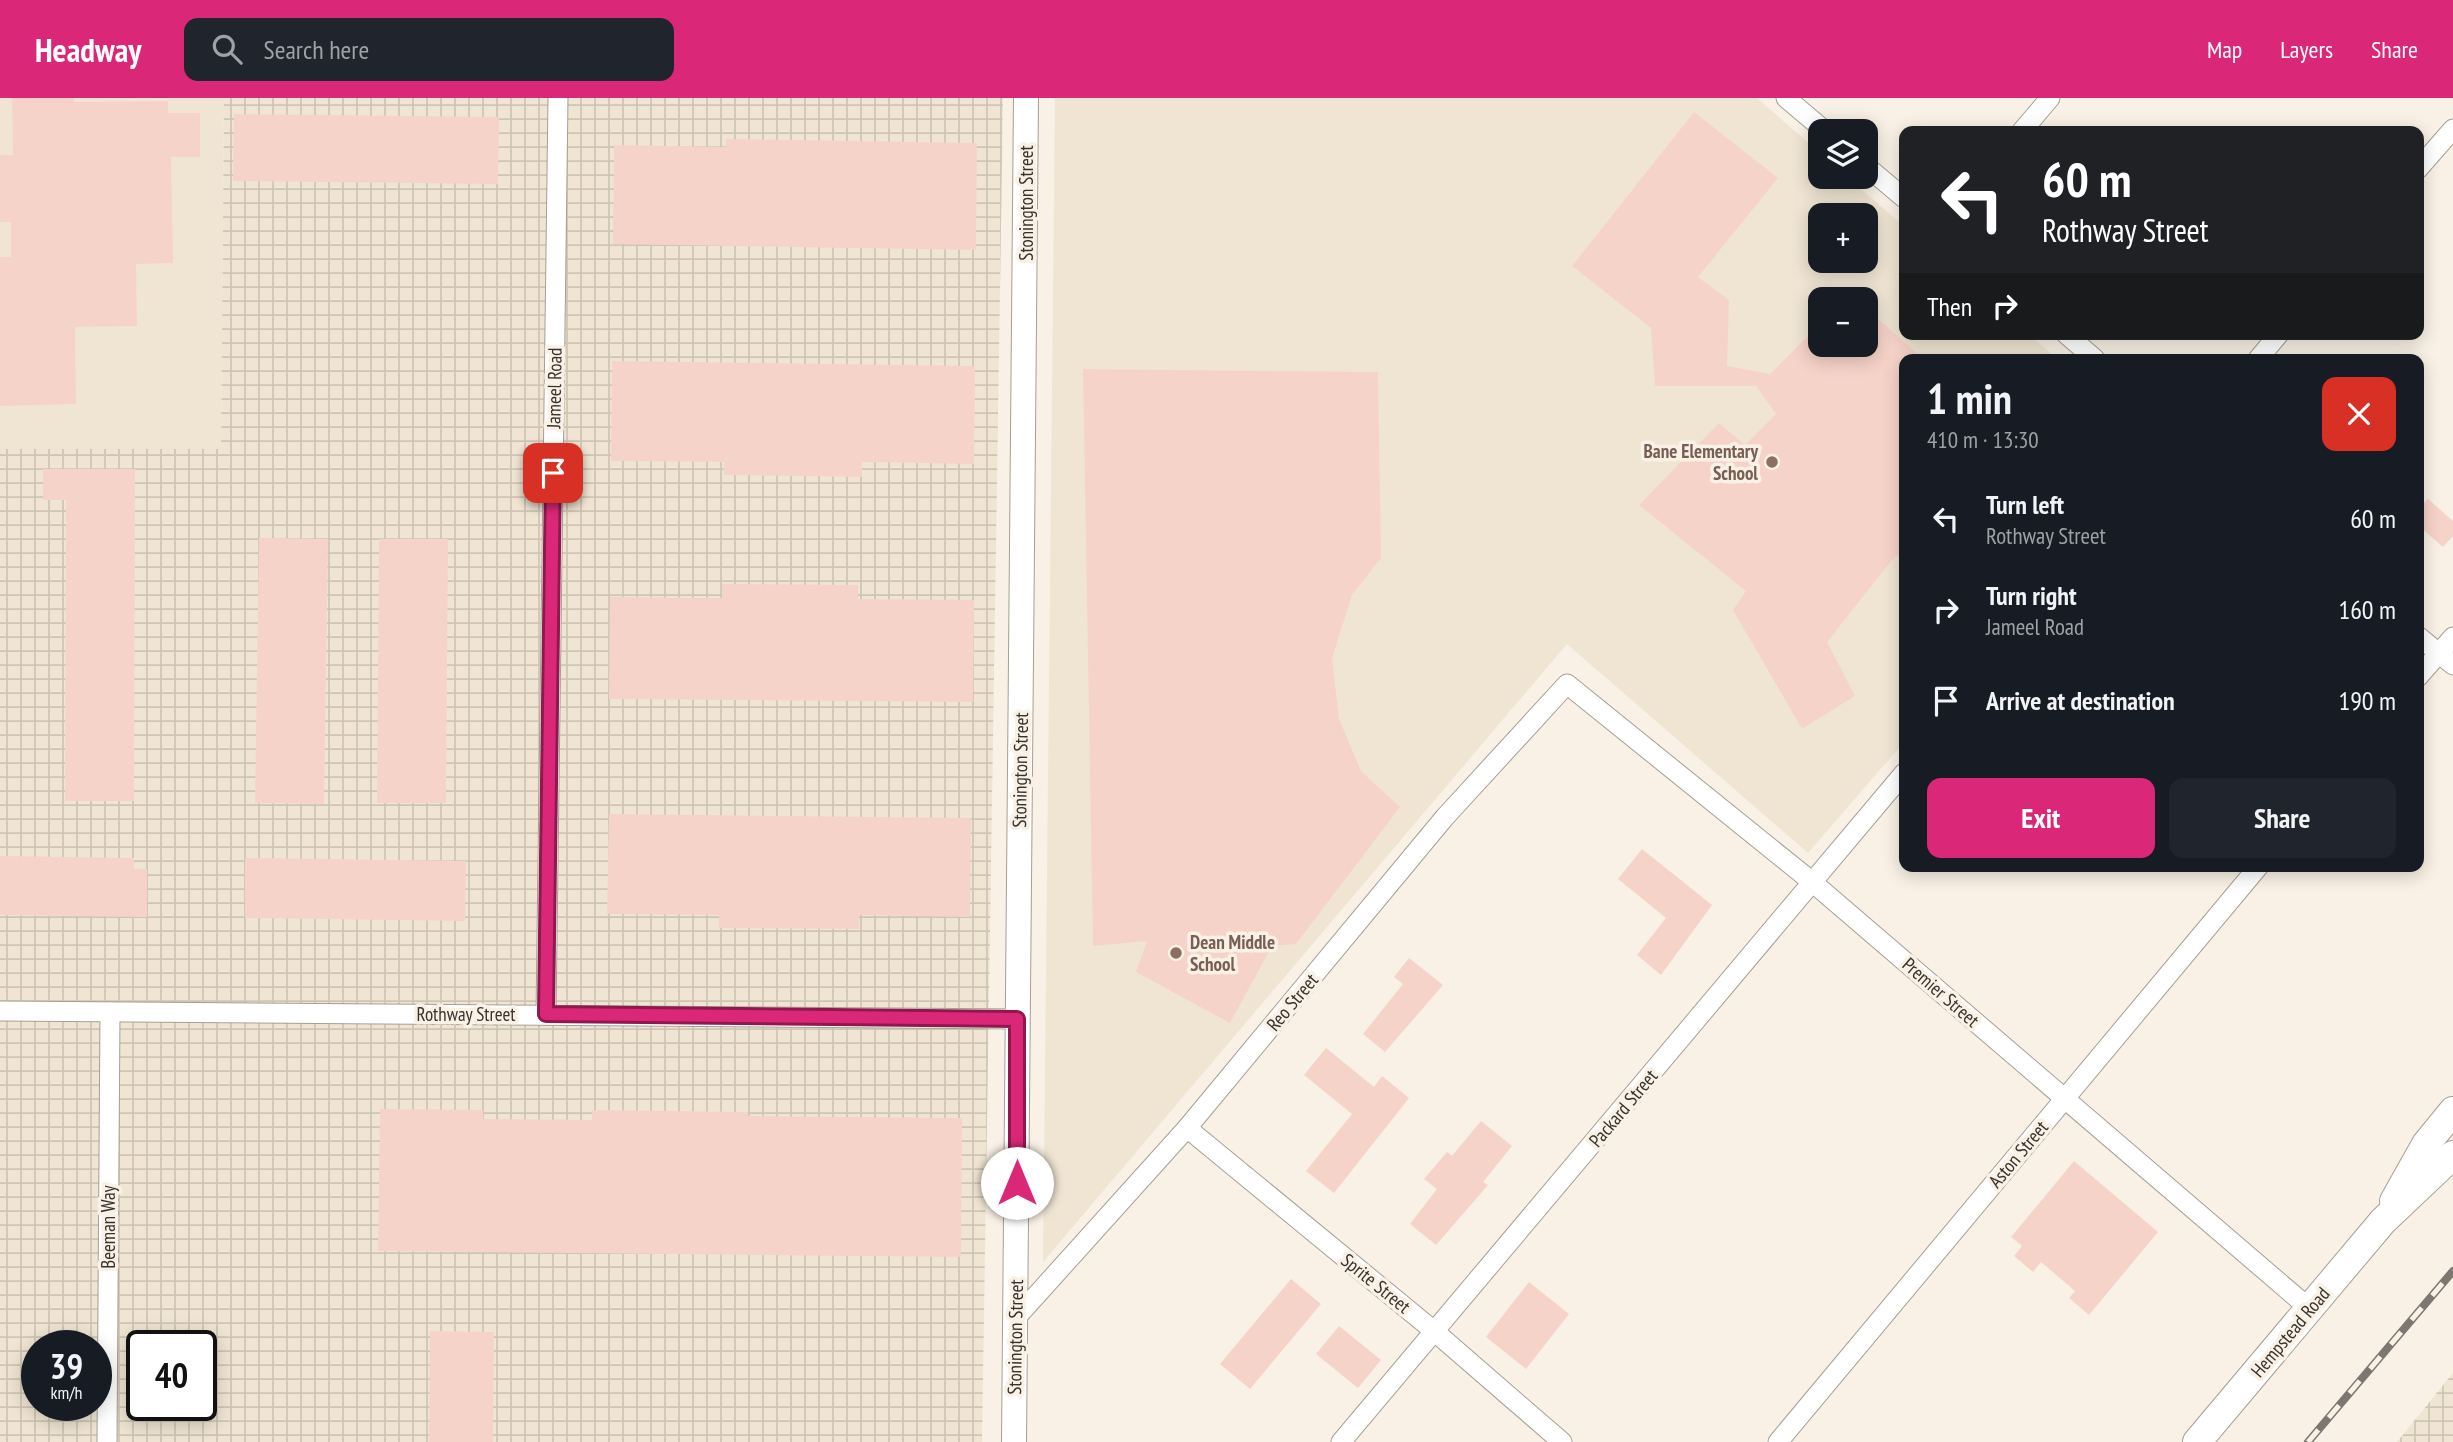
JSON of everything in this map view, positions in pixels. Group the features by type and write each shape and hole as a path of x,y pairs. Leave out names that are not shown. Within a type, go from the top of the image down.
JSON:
{"main road":[{"name":"Hempstead Road","path":"2383,1221 2426,1144 2453,1111"},
{"name":"Hempstead Road","path":"2197,1442 2383,1221 2453,1155"}],"street":[{"name":"Jameel Road","path":"546,1014 558,98"},
{"name":"Stonington Street","path":"1014,1442 1026,98"},
{"path":"1786,98 1811,119"},
{"path":"2026,126 2050,98"},
{"path":"2424,162 2453,129"},
{"path":"1878,176 1899,194"},
{"path":"2073,340 2089,354"},
{"path":"2262,354 2273,340"},
{"path":"2424,673 2446,659 2453,637"},
{"path":"2424,641 2446,659"},
{"name":"Premier Street","path":"1567,684 1811,881 2310,1309"},
{"name":"Reo Street","path":"1015,1319 1187,1128 1445,817 1567,684"},
{"name":"Packard Street","path":"1341,1442 1899,779"},
{"name":"Aston Street","path":"1778,1442 2254,872"},
{"name":"Rothway Street","path":"0,1011 1017,1019"},
{"name":"Beeman Way","path":"107,1442 110,1012"},
{"name":"Sprite Street","path":"1187,1128 1434,1331 1562,1442"}],"shaded area":[{"path":"0,98 224,98 221,449 0,449"},
{"path":"224,98 1003,98 982,1442 0,1442 0,449 221,449"},
{"name":"Dean Middle School","path":"1055,98 1757,98 1808,143 1808,189 1861,189 1877,203 1808,203 1808,273 1878,273 1878,204 1899,222 1899,340 2036,340 2051,354 1899,354 1899,748 1808,853 1567,644 1043,1262"},
{"path":"2453,1373 2453,1442 2397,1442"}],"building":[{"path":"12,98 74,98 74,102 168,101 168,113 200,113 200,157 171,157 173,263 136,264 137,326 75,327 76,404 0,406 0,257 11,257 11,222 0,222 0,155 13,155"},
{"path":"1694,112 1778,178 1698,277 1729,300 1727,366 1770,374 1808,336 1808,357 1878,357 1878,319 1917,354 1899,354 1899,558 1896,555 1827,642 1855,696 1802,729 1733,610 1746,591 1639,505 1719,423 1745,445 1776,414 1756,386 1655,386 1651,328 1572,266"},
{"path":"234,114 499,117 498,184 233,181"},
{"path":"726,139 977,143 976,250 613,244 614,145 726,147"},
{"path":"612,361 975,366 974,464 862,462 862,477 724,475 724,462 611,461"},
{"path":"1083,369 1378,372 1381,558 1352,595 1332,658 1339,719 1361,771 1400,807 1296,944 1272,946 1230,1023 1136,972 1147,941 1093,946"},
{"path":"43,469 135,469 134,801 65,801 66,500 43,500"},
{"path":"2428,499 2453,521 2453,536 2443,547 2424,530 2424,503"},
{"path":"259,538 328,539 324,804 255,803"},
{"path":"379,539 448,539 446,803 377,803"},
{"path":"722,584 858,585 858,599 974,600 973,702 609,699 610,597 722,598"},
{"path":"609,814 971,818 970,917 859,915 859,929 719,928 719,915 607,914"},
{"path":"1642,849 1712,905 1661,975 1637,955 1666,918 1618,879"},
{"path":"0,856 134,858 134,869 147,869 147,917 0,915"},
{"path":"245,858 466,861 465,921 245,918"},
{"path":"1409,958 1443,985 1385,1052 1363,1034 1403,984 1394,977"},
{"path":"1326,1048 1374,1087 1382,1076 1409,1098 1334,1193 1306,1171 1352,1114 1304,1075"},
{"path":"380,1109 483,1110 483,1119 592,1120 592,1110 748,1112 748,1116 962,1118 961,1257 378,1251"},
{"path":"1481,1121 1512,1146 1483,1182 1488,1185 1436,1245 1410,1224 1437,1189 1424,1179 1447,1152 1452,1156"},
{"path":"2074,1161 2158,1232 2089,1315 2069,1298 2075,1291 2041,1262 2033,1272 2014,1256 2022,1246 2011,1237"},
{"path":"1291,1279 1321,1304 1250,1389 1220,1364"},
{"path":"1529,1282 1569,1314 1526,1369 1486,1337"},
{"path":"1339,1326 1381,1360 1358,1388 1316,1354"},
{"path":"430,1331 494,1332 493,1442 429,1442"}],"railway":[{"path":"2308,1442 2453,1271"}],"place":[{"name":"Bane Elementary School","path":"1772,462"},
{"name":"Dean Middle School","path":"1176,953"}],"route":[{"path":"553,473 546,1014 1017,1019 1017,1183"}]}
